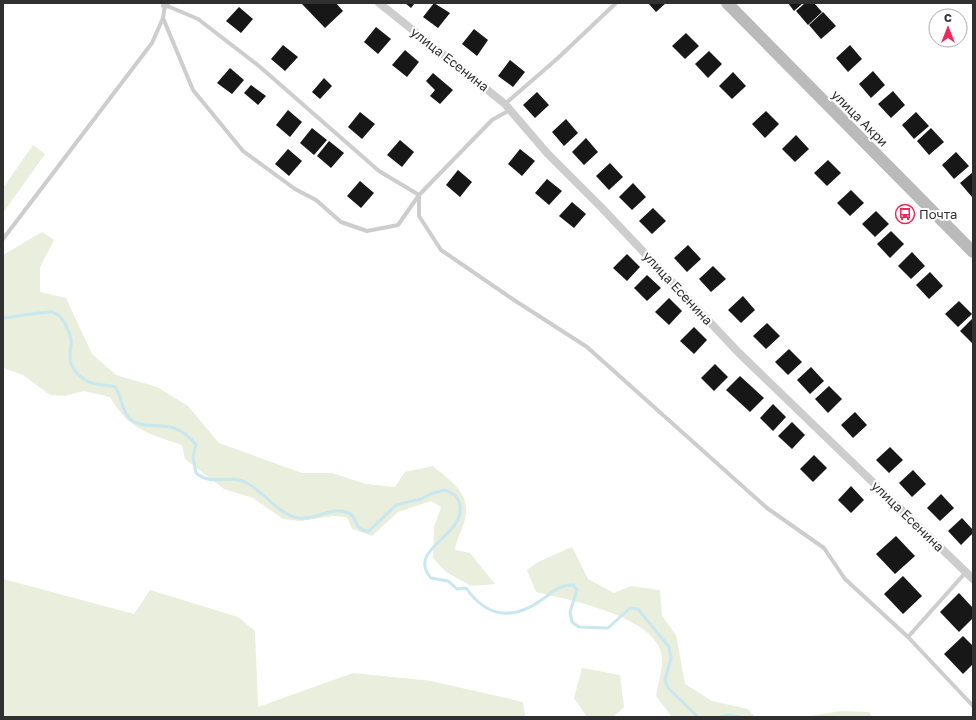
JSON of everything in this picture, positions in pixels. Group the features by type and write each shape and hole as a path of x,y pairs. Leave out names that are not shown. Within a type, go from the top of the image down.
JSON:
{"main road":[{"name":"улица Акри","path":"727,3 973,252"}],"street":[{"name":"улица Есенина","path":"379,3 505,104 547,153 601,207 739,353 973,579"}],"lane":[{"path":"505,104 558,58 616,3"},
{"path":"3,239 152,43 163,18 166,4 198,19 259,66 379,171 419,196"},
{"path":"163,18 193,90 243,151 294,189 316,200 340,222 367,231 398,225 419,196 492,120 511,110"},
{"path":"419,196 419,216 441,250 514,300 587,347 767,508 824,548 845,579 908,637 973,706"},
{"path":"908,637 966,572"}],"green space":[{"path":"33,145 45,154 3,213 3,188"},
{"path":"42,232 54,240 40,267 40,292 66,298 92,354 116,375 157,387 188,406 219,443 302,473 332,473 366,484 395,487 405,472 433,466 455,485 464,498 466,515 455,550 470,553 495,584 471,586 446,572 433,558 434,527 441,507 431,501 398,512 372,536 352,529 347,517 333,516 301,521 283,519 253,498 224,489 185,459 182,445 150,434 133,424 117,408 110,397 84,391 65,396 50,395 23,375 3,368 3,255"},
{"path":"572,547 588,579 614,593 631,586 660,590 662,616 676,635 685,684 712,701 748,709 755,717 672,717 656,696 662,657 657,643 645,631 610,612 589,605 536,592 527,570 538,562"},
{"path":"3,579 134,614 150,590 238,617 255,631 258,707 353,673 431,681 523,702 525,717 3,717"},
{"path":"582,668 620,675 624,707 613,717 587,717 574,698"},
{"path":"841,711 869,712 872,717 804,717"}],"building":[{"path":"301,3 336,3 343,11 325,28"},
{"path":"405,3 415,3 411,8"},
{"path":"434,3 450,13 438,28 423,17"},
{"path":"648,3 666,3 656,12"},
{"path":"788,3 803,3 794,11"},
{"path":"805,3 814,3 822,12 808,25 796,11"},
{"path":"239,7 253,19 241,33 226,21"},
{"path":"823,12 836,26 821,39 809,25"},
{"path":"376,27 391,39 378,54 364,42"},
{"path":"474,29 488,40 477,56 462,44"},
{"path":"686,33 699,46 685,59 672,46"},
{"path":"283,45 298,57 285,71 271,59"},
{"path":"850,45 862,59 848,72 836,58"},
{"path":"405,50 419,62 407,77 392,65"},
{"path":"709,51 722,64 708,78 695,64"},
{"path":"510,60 525,72 513,87 498,76"},
{"path":"230,68 244,80 232,94 217,83"},
{"path":"873,71 885,85 871,98 859,84"},
{"path":"733,72 746,86 732,99 719,86"},
{"path":"433,73 453,90 440,104 430,96 435,90 426,81"},
{"path":"324,78 332,86 320,99 312,92"},
{"path":"251,85 266,96 258,105 244,93"},
{"path":"893,91 905,105 891,118 878,104"},
{"path":"537,92 549,105 535,118 523,105"},
{"path":"288,110 302,122 290,137 276,125"},
{"path":"766,111 779,124 765,138 752,124"},
{"path":"360,112 375,124 362,139 348,127"},
{"path":"916,112 929,126 914,139 902,125"},
{"path":"566,119 578,133 564,146 552,132"},
{"path":"312,128 327,140 314,155 300,143"},
{"path":"931,128 944,142 929,155 917,141"},
{"path":"796,135 809,149 795,162 782,149"},
{"path":"586,138 598,152 584,165 572,152"},
{"path":"400,140 414,152 402,167 387,155"},
{"path":"329,141 344,153 331,168 317,156"},
{"path":"288,149 302,161 289,176 275,164"},
{"path":"520,149 535,161 522,176 508,164"},
{"path":"956,152 969,166 954,179 942,165"},
{"path":"828,160 841,173 827,186 814,173"},
{"path":"610,163 623,177 609,190 596,176"},
{"path":"458,170 472,182 460,197 446,185"},
{"path":"973,172 973,196 972,197 960,183"},
{"path":"547,179 562,191 549,205 535,193"},
{"path":"360,181 374,193 361,208 347,196"},
{"path":"633,183 646,197 632,210 619,197"},
{"path":"851,190 864,203 850,216 837,203"},
{"path":"572,202 586,214 574,228 559,216"},
{"path":"653,208 666,221 652,234 639,221"},
{"path":"876,211 889,224 875,237 862,224"},
{"path":"891,231 904,244 890,258 877,244"},
{"path":"688,245 701,259 687,272 674,258"},
{"path":"912,252 925,266 911,279 898,266"},
{"path":"627,254 640,267 627,281 613,268"},
{"path":"713,266 726,279 711,292 699,279"},
{"path":"930,272 943,286 929,299 916,285"},
{"path":"647,275 661,288 647,301 634,288"},
{"path":"743,296 755,310 741,323 728,310"},
{"path":"669,298 682,311 669,325 655,312"},
{"path":"959,301 972,314 958,327 945,314"},
{"path":"973,318 973,344 960,331"},
{"path":"767,323 780,336 766,349 753,336"},
{"path":"694,327 707,340 694,354 680,341"},
{"path":"789,349 802,362 788,375 775,362"},
{"path":"715,364 728,377 714,391 701,378"},
{"path":"811,367 824,381 810,394 797,380"},
{"path":"740,376 764,398 750,412 726,390"},
{"path":"829,386 842,399 828,413 815,399"},
{"path":"773,404 786,417 773,431 760,418"},
{"path":"855,412 867,425 853,438 841,425"},
{"path":"792,422 805,435 792,449 778,436"},
{"path":"890,447 903,460 889,473 876,460"},
{"path":"814,455 827,468 813,482 800,469"},
{"path":"913,470 926,484 912,497 899,483"},
{"path":"851,486 864,500 851,513 838,500"},
{"path":"941,494 954,508 940,521 927,508"},
{"path":"962,518 973,530 973,533 961,545 948,531"},
{"path":"896,536 915,556 895,574 876,554"},
{"path":"903,576 922,596 903,614 884,594"},
{"path":"959,593 973,608 973,618 959,632 940,612"},
{"path":"963,636 973,646 973,664 963,674 944,654"}],"waterway":[{"path":"3,318 43,312 56,313 62,319 69,331 71,339 71,364 81,377 88,382 115,387 126,414 134,422 145,425 174,428 191,439 196,445 193,457 196,473 209,479 232,479 245,482 283,512 290,515 298,518 310,518 328,512 346,512 353,516 360,528 369,531 396,505 421,499 433,493 445,490 455,495 460,505 459,517 454,526 430,551 426,559 425,568 431,578 448,581 457,589 466,588 483,606 492,611 502,613 512,613 522,610 532,606 557,589 564,586 573,585 577,590 570,612 572,622 579,627 608,628 630,608 638,609 669,647 671,658 665,680 668,688 698,717"},
{"path":"721,717 729,715 740,717"}],"place":[{"name":"Почта","path":"905,214"}]}
